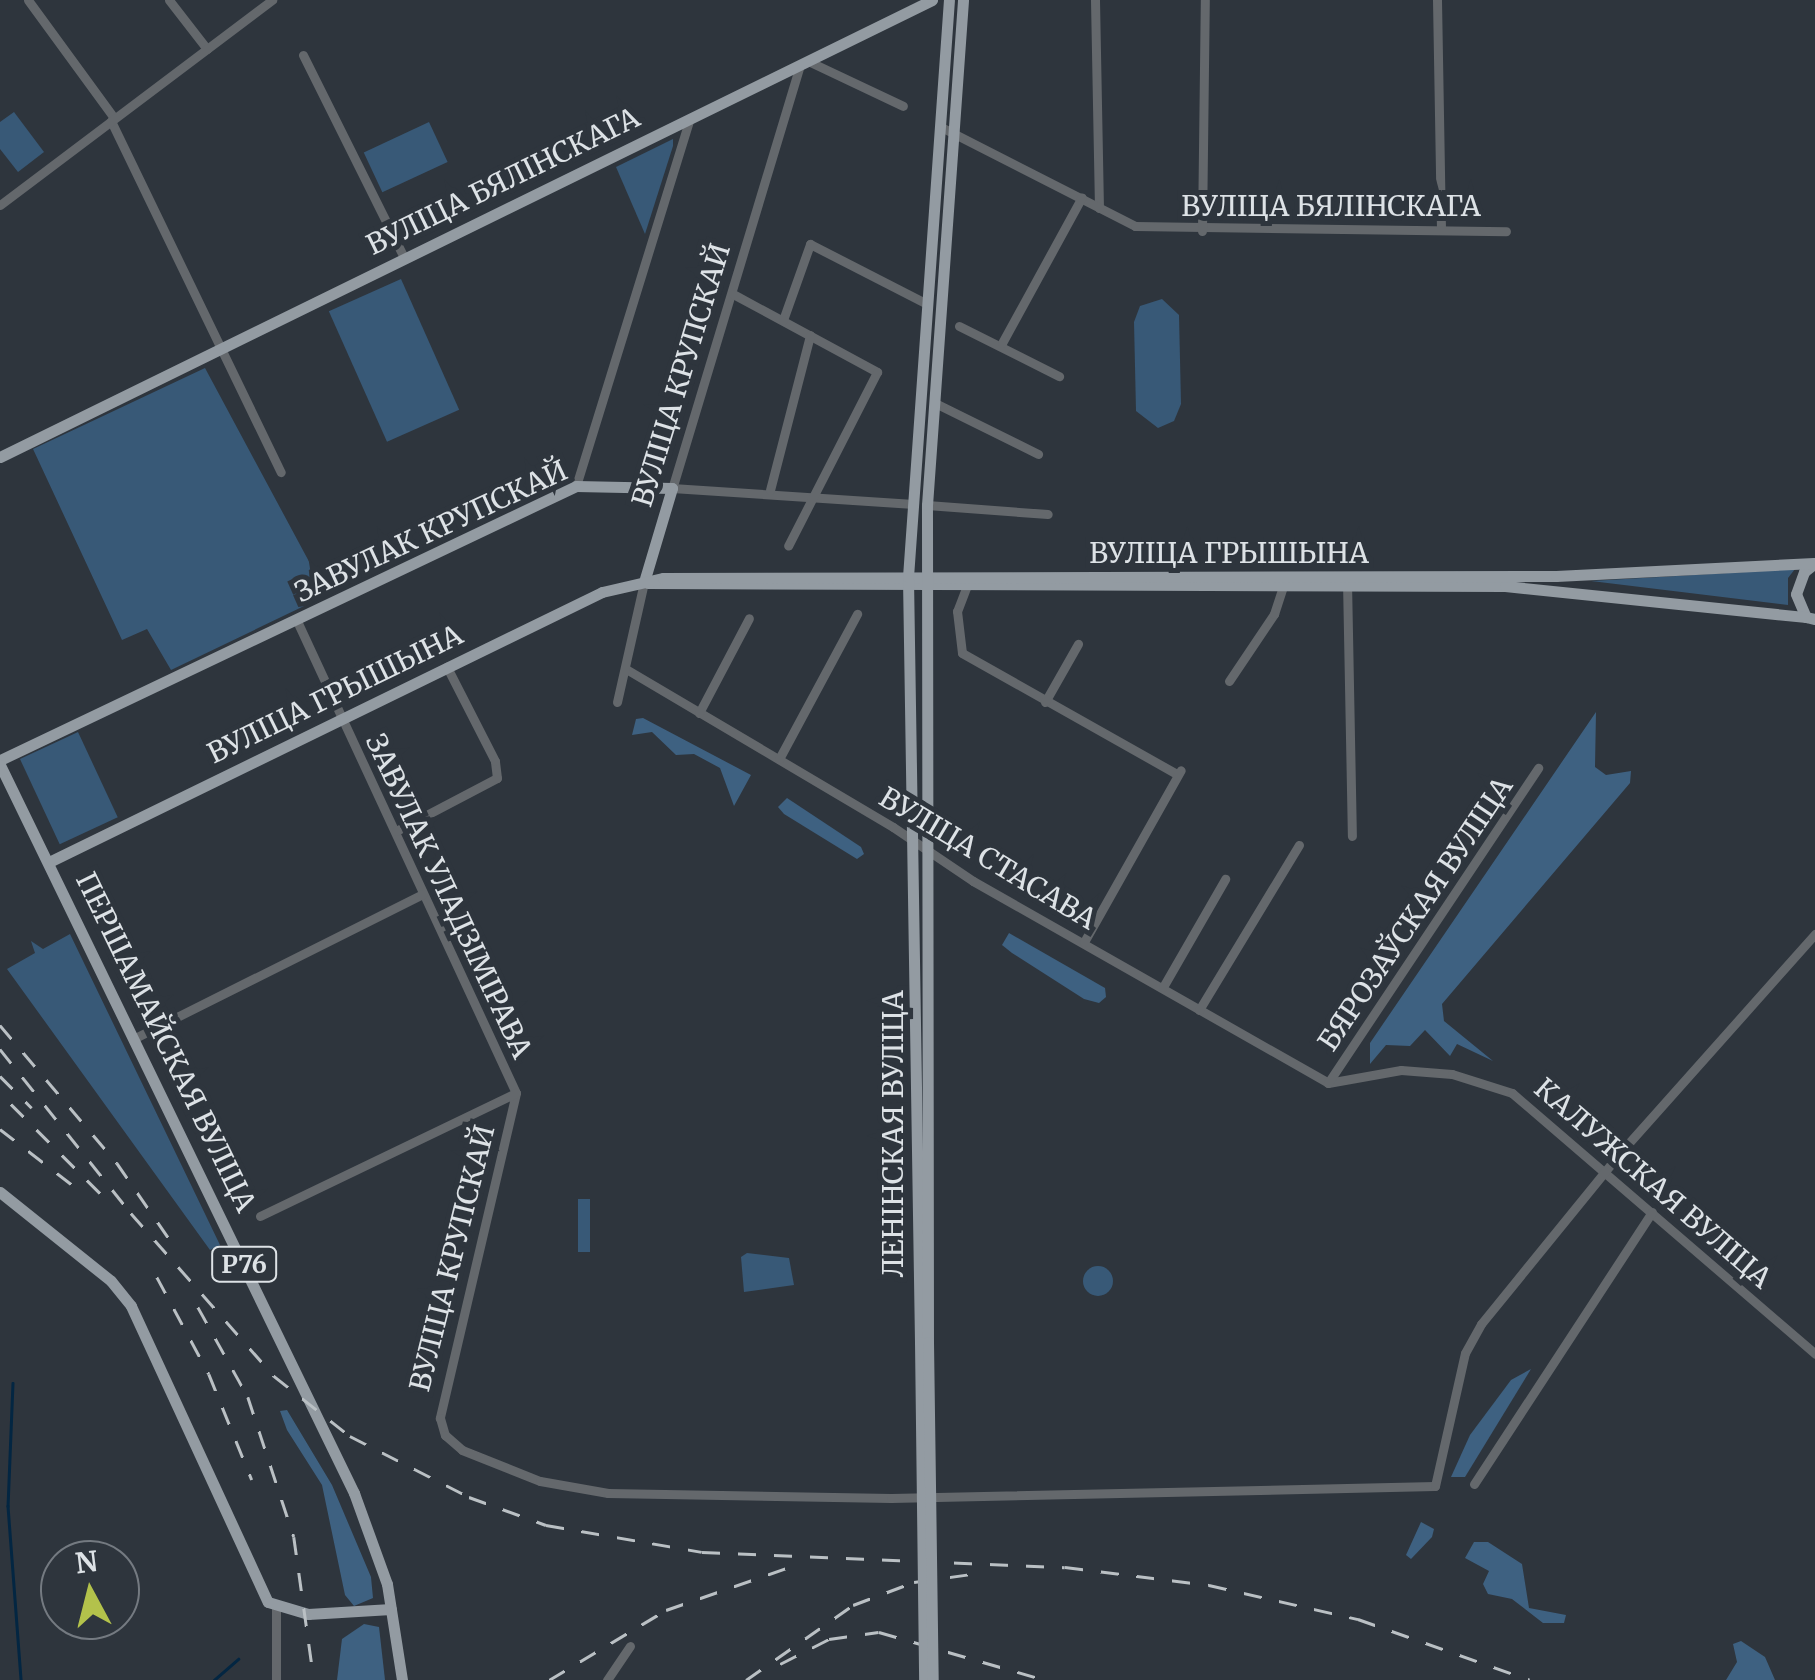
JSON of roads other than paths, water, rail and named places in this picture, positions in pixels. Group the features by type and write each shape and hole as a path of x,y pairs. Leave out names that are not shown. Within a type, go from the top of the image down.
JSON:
{"main road":[{"name":"ВУЛІЦА БЯЛІНСКАГА","path":"0,457 403,256 932,0"},
{"path":"908,582 949,0"},
{"path":"926,582 927,505 964,0"},
{"name":"ЗАВУЛАК КРУПСКАЙ","path":"0,762 576,486 672,488"},
{"name":"ВУЛІЦА КРУПСКАЙ","path":"644,582 672,488"},
{"path":"1811,618 1798,583 1814,563"},
{"name":"ВУЛІЦА ГРЫШЫНА","path":"926,582 966,588 1282,589 1814,563"},
{"name":"ВУЛІЦА ГРЫШЫНА","path":"51,860 602,592 644,582 1348,583 1582,589 1811,618"},
{"name":"ЛЕНІНСКАЯ ВУЛІЦА","path":"908,582 921,845"},
{"name":"ЛЕНІНСКАЯ ВУЛІЦА","path":"924,1680 921,845 926,582"},
{"name":"ПЕРШАМАЙСКАЯ ВУЛІЦА","path":"0,762 51,860 133,1039 354,1493 391,1609 402,1680"},
{"path":"0,1192 111,1281 131,1306 262,1594 276,1607 320,1615 391,1609"},
{"name":"ЛЕНІНСКАЯ ВУЛІЦА","path":"924,1342 934,1680"}],"street":[{"path":"28,0 113,119 282,472"},
{"path":"168,0 207,49"},
{"path":"0,205 272,0"},
{"path":"1095,0 1099,208"},
{"path":"1202,231 1206,0"},
{"path":"1437,0 1441,230"},
{"path":"303,55 403,256"},
{"path":"804,63 903,106"},
{"name":"ВУЛІЦА КРУПСКАЙ","path":"672,488 804,63"},
{"path":"576,486 690,118"},
{"name":"ВУЛІЦА БЯЛІНСКАГА","path":"940,127 955,129 1134,226 1202,231 1506,231"},
{"path":"1002,342 1082,197"},
{"path":"783,320 810,244 927,304"},
{"path":"733,294 877,372 788,546"},
{"path":"959,326 1002,342 1059,376"},
{"path":"770,490 810,335"},
{"path":"935,403 1038,454"},
{"name":"ЗАВУЛАК КРУПСКАЙ","path":"672,488 770,490 913,504"},
{"path":"927,505 1048,514"},
{"name":"ВУЛІЦА КРУПСКАЙ","path":"616,702 644,582"},
{"path":"1348,583 1352,836"},
{"path":"966,588 957,610 962,653 1045,702 1179,772 1084,942"},
{"path":"1229,681 1274,614 1282,589"},
{"path":"779,760 858,614"},
{"path":"699,713 749,618"},
{"name":"ЗАВУЛАК УЛАДЗІМІРАВА","path":"296,621 516,1093"},
{"path":"1045,702 1078,644"},
{"path":"396,832 497,778 496,761 448,666"},
{"name":"ВУЛІЦА СТАСАВА","path":"626,670 1328,1083"},
{"name":"БЯРОЗАЎСКАЯ ВУЛІЦА","path":"1328,1083 1538,768"},
{"path":"1199,1010 1299,845"},
{"path":"1163,987 1225,879"},
{"path":"133,1039 423,894"},
{"path":"1608,1171 1815,934"},
{"name":"КАЛУЖСКАЯ ВУЛІЦА","path":"1328,1083 1401,1070 1491,1082 1608,1171 1815,1354"},
{"path":"260,1216 516,1093"},
{"name":"ВУЛІЦА КРУПСКАЙ","path":"516,1093 441,1408 445,1435 462,1450 540,1481 608,1494 891,1498 1435,1486 1465,1353 1480,1324 1608,1171"},
{"path":"1474,1484 1652,1212"},
{"path":"276,1607 276,1680"},
{"path":"607,1680 630,1646"}],"waterway":[{"path":"13,1383 8,1506 21,1680"},
{"path":"214,1680 238,1659"}],"railway":[{"path":"0,1025 117,1163 175,1247"},
{"path":"0,1049 131,1213 274,1376 350,1436 469,1497 546,1525 702,1552 1065,1567 1209,1585 1358,1619 1530,1680"},
{"path":"0,1076 32,1108"},
{"path":"11,1104 107,1200"},
{"path":"0,1129 84,1194"},
{"path":"157,1277 209,1374 252,1480"},
{"path":"198,1307 248,1397 294,1537 314,1680"},
{"path":"549,1680 666,1610 801,1563"},
{"path":"746,1680 853,1605 914,1582 972,1574"},
{"path":"780,1664 829,1639 879,1632 1042,1679"}]}
